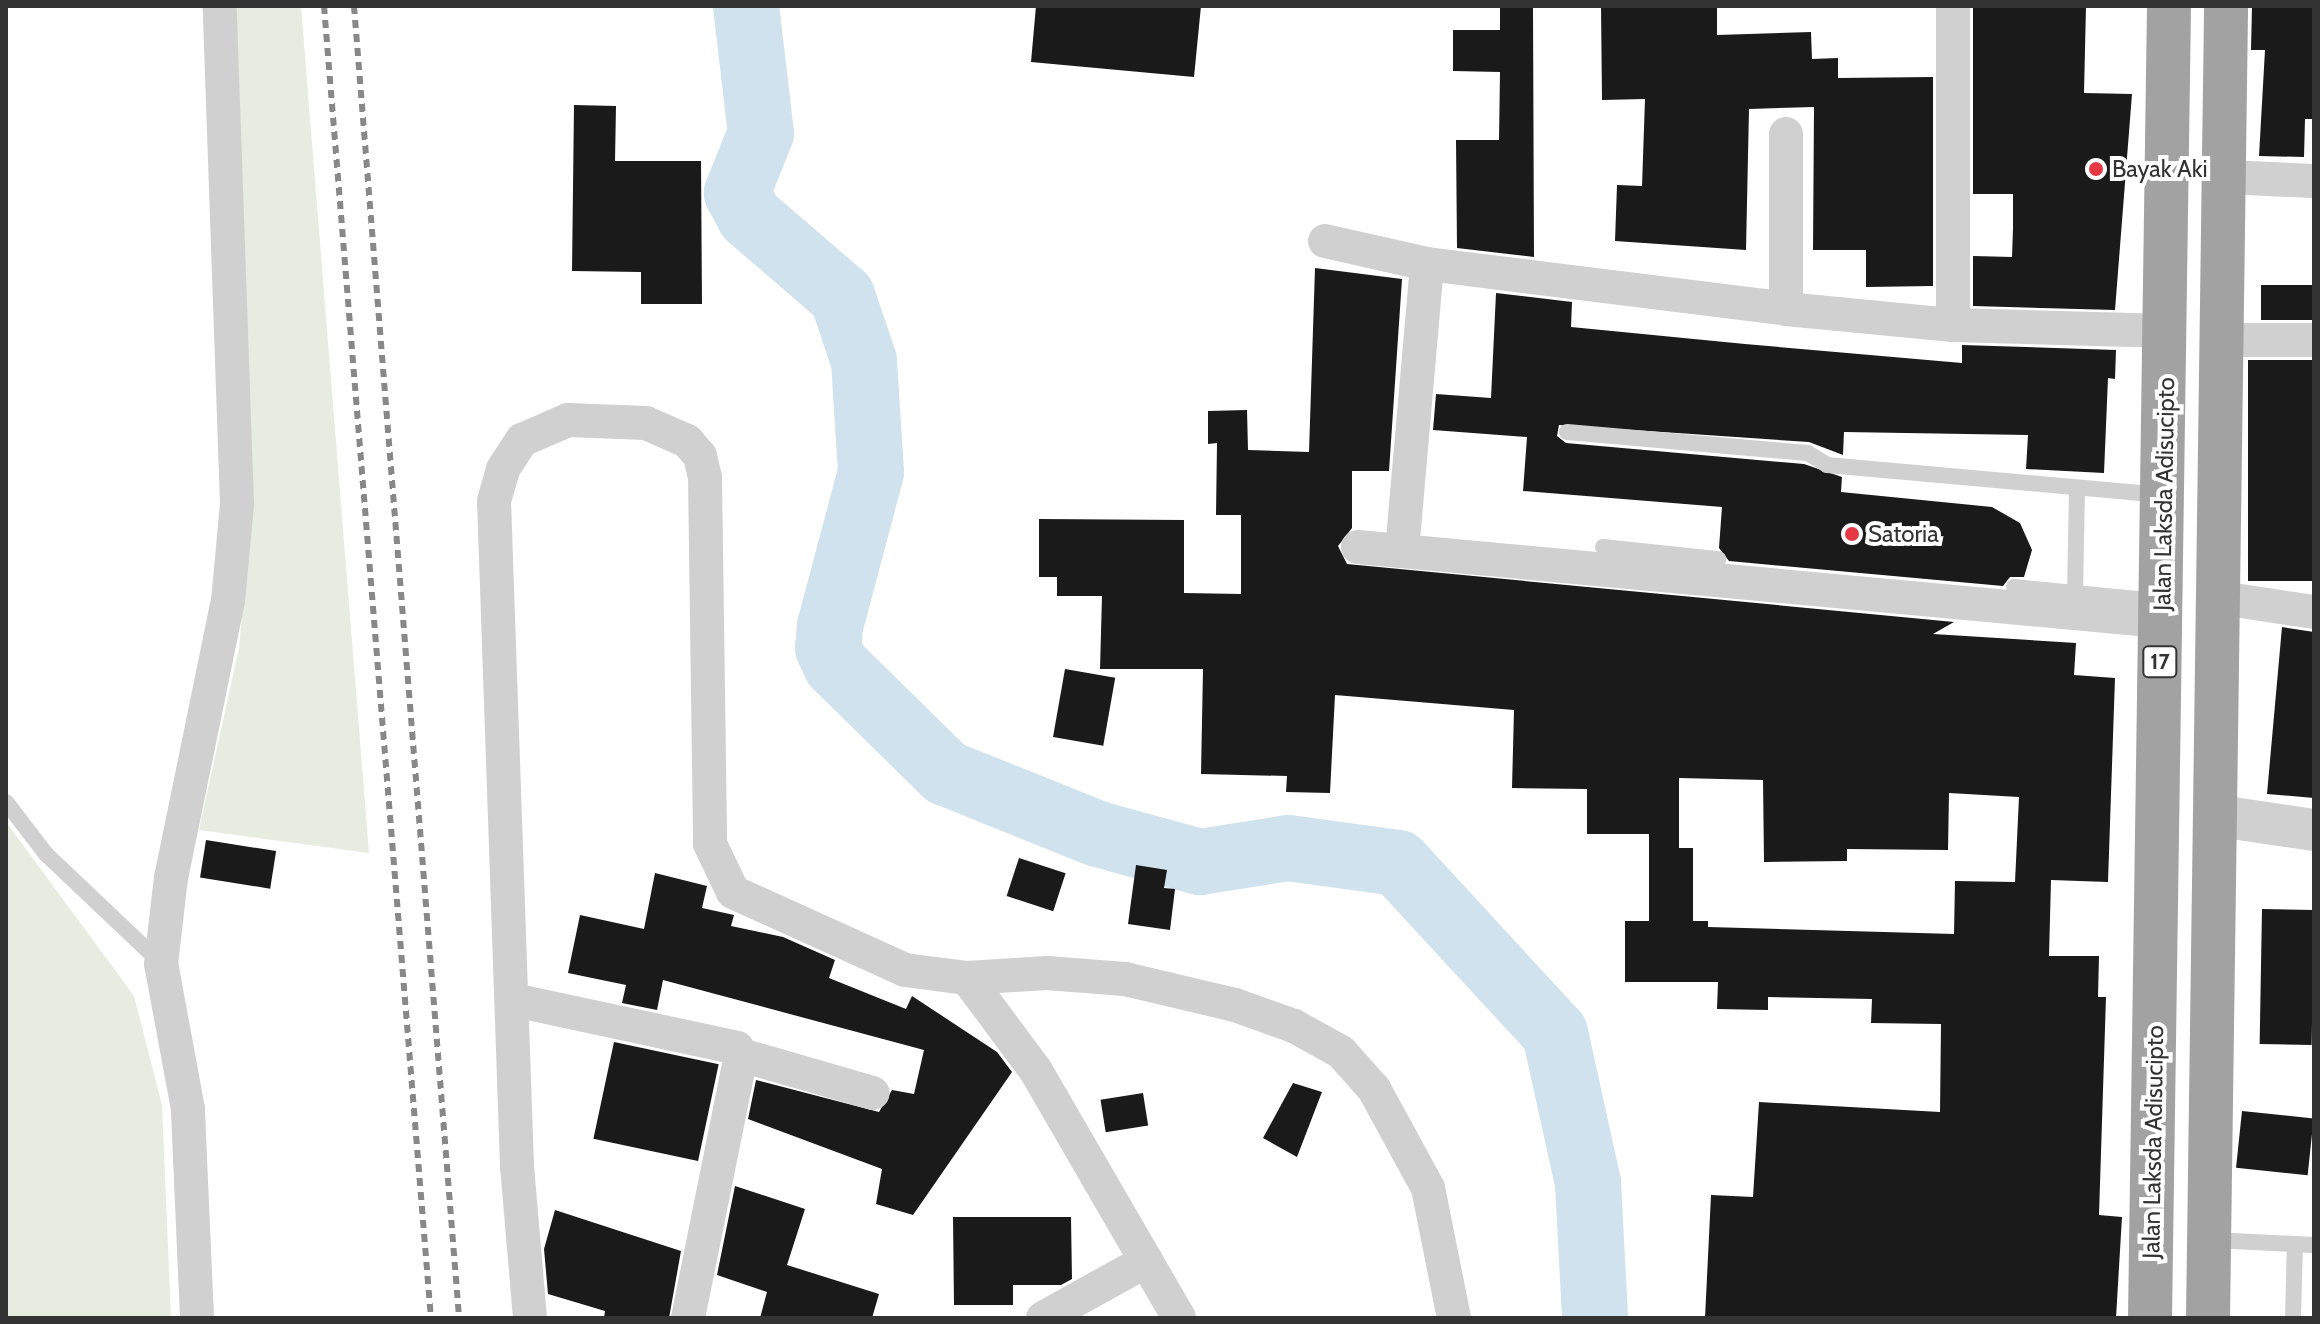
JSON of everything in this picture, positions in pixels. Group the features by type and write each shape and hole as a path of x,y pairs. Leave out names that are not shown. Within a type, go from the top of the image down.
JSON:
{"highway":[{"name":"Jalan Laksda Adisucipto","path":"2150,1318 2168,331 2169,6"},
{"path":"2208,1318 2219,816 2226,6"}],"street":[{"path":"1953,6 1953,325"},
{"path":"197,1318 188,1109 161,964 171,878 228,601 237,504 220,11"},
{"path":"1786,134 1786,309"},
{"path":"2225,177 2314,181"},
{"path":"1325,241 1427,264 1786,309 1953,325 2168,331"},
{"path":"1402,551 1427,264"},
{"path":"2223,340 2314,340"},
{"path":"530,1318 517,1166 514,1000 494,501 503,469 522,440 568,420 646,423 687,441 700,456 705,477 710,844 733,892 905,970 967,978 1047,973 1125,979 1235,1005 1294,1026 1341,1052 1374,1089 1423,1176 1454,1318"},
{"path":"1358,547 2161,611"},
{"path":"2221,598 2314,612"},
{"path":"2219,816 2314,830"},
{"path":"967,978 1036,1071 1179,1318"},
{"path":"514,1000 737,1048 741,1055 688,1318"},
{"path":"741,1055 873,1093"},
{"path":"1043,1318 1146,1261"}],"lane":[{"path":"1567,432 1808,453 1827,465 2077,490 2164,495"},
{"path":"2075,594 2077,490"},
{"path":"1603,547 1718,559"},
{"path":"2014,587 2075,594 2161,611"},
{"path":"6,802 46,854 161,964"},
{"path":"2210,1240 2314,1245"},
{"path":"2293,1318 2295,1244"}],"shaded area":[{"path":"234,6 301,6 369,853 199,830 239,648 250,523"},
{"path":"6,822 134,996 162,1105 171,1318 6,1318"}],"building":[{"path":"1036,6 1201,6 1194,77 1031,62"},
{"path":"1500,6 1533,6 1534,257 1457,248 1456,140 1499,140 1500,72 1453,71 1453,30 1500,30"},
{"path":"1601,6 1717,6 1717,35 1811,32 1812,59 1838,58 1838,78 1933,77 1933,286 1866,287 1866,250 1813,250 1814,107 1749,109 1746,250 1615,241 1617,185 1642,186 1645,99 1602,100"},
{"path":"1973,6 2086,6 2084,93 2132,94 2115,310 1973,306 1973,256 2012,257 2013,194 1973,194"},
{"path":"2252,6 2314,6 2314,119 2305,119 2304,157 2259,156 2265,50 2251,50"},
{"path":"574,105 616,106 615,161 701,161 702,304 641,304 641,272 572,271"},
{"path":"1315,268 1402,279 1389,471 1352,471 1352,528 1338,546 1347,564 1954,622 1933,634 2076,643 2074,675 2115,678 2108,882 2051,880 2049,956 2099,956 2098,997 2106,997 2099,1215 2122,1217 2116,1318 1705,1318 1711,1195 1753,1197 1759,1102 1940,1112 1941,1024 1871,1023 1872,999 1768,997 1768,1010 1717,1009 1718,982 1625,982 1625,921 1649,921 1649,834 1587,834 1587,789 1512,788 1514,710 1335,695 1330,793 1286,792 1287,776 1201,774 1203,669 1100,669 1102,596 1057,596 1057,577 1039,577 1039,519 1184,520 1184,593 1241,594 1241,515 1216,515 1217,443 1208,444 1208,411 1247,410 1248,450 1309,452","holes":["1679,778 1763,780 1764,862 1847,861 1847,849 1948,850 1949,793 2019,797 2015,882 1955,881 1954,934 1708,927 1708,921 1693,921 1693,848 1679,848"]},
{"path":"2261,285 2314,285 2314,320 2261,320"},
{"path":"1496,293 1572,302 1571,327 1745,344 1962,363 1962,345 2116,350 2115,379 2108,378 2104,473 2026,469 2028,435 1844,432 1843,455 1809,442 1559,425 1557,436 1566,443 1804,464 1842,477 1841,492 1992,507 2020,523 2032,550 2024,577 2010,577 2003,586 1729,561 1719,548 1722,507 1523,491 1527,437 1433,430 1436,394 1491,398"},
{"path":"2248,360 2314,360 2314,581 2248,581"},
{"path":"2282,627 2314,632 2314,798 2267,794"},
{"path":"1065,669 1115,678 1103,746 1053,737"},
{"path":"206,840 276,851 270,889 200,878"},
{"path":"1019,858 1066,873 1053,911 1007,896"},
{"path":"1136,865 1167,870 1164,888 1175,889 1170,930 1128,924"},
{"path":"655,873 707,886 702,908 734,915 731,926 783,937 835,960 829,978 906,1009 912,996 997,1052 1012,1072 913,1215 876,1204 882,1169 748,1119 756,1080 879,1112 892,1090 914,1094 924,1050 663,980 657,1010 622,1003 626,985 568,973 580,915 644,929"},
{"path":"2262,909 2314,910 2312,1045 2260,1044"},
{"path":"614,1042 719,1064 698,1161 593,1139"},
{"path":"1293,1083 1322,1092 1297,1157 1263,1138"},
{"path":"1143,1093 1148,1126 1106,1132 1101,1100"},
{"path":"2242,1111 2314,1119 2308,1175 2236,1168"},
{"path":"735,1186 805,1209 787,1265 879,1294 872,1318 760,1318 767,1292 717,1275"},
{"path":"555,1210 681,1251 669,1318 604,1318 605,1311 548,1294 544,1249"},
{"path":"953,1217 1071,1217 1072,1279 1061,1285 1013,1285 1013,1305 954,1305"}],"waterway":[{"path":"746,6 761,133 737,193 750,217 842,296 864,361 871,472 830,626 828,648 836,665 946,773 1098,834 1200,862 1288,848 1398,863 1555,1033 1588,1183 1595,1318"}],"railway":[{"path":"324,6 431,1318"},
{"path":"354,6 459,1318"}],"place":[{"name":"Bayak Aki","path":"2096,169"},
{"name":"Satoria","path":"1852,534"}]}
